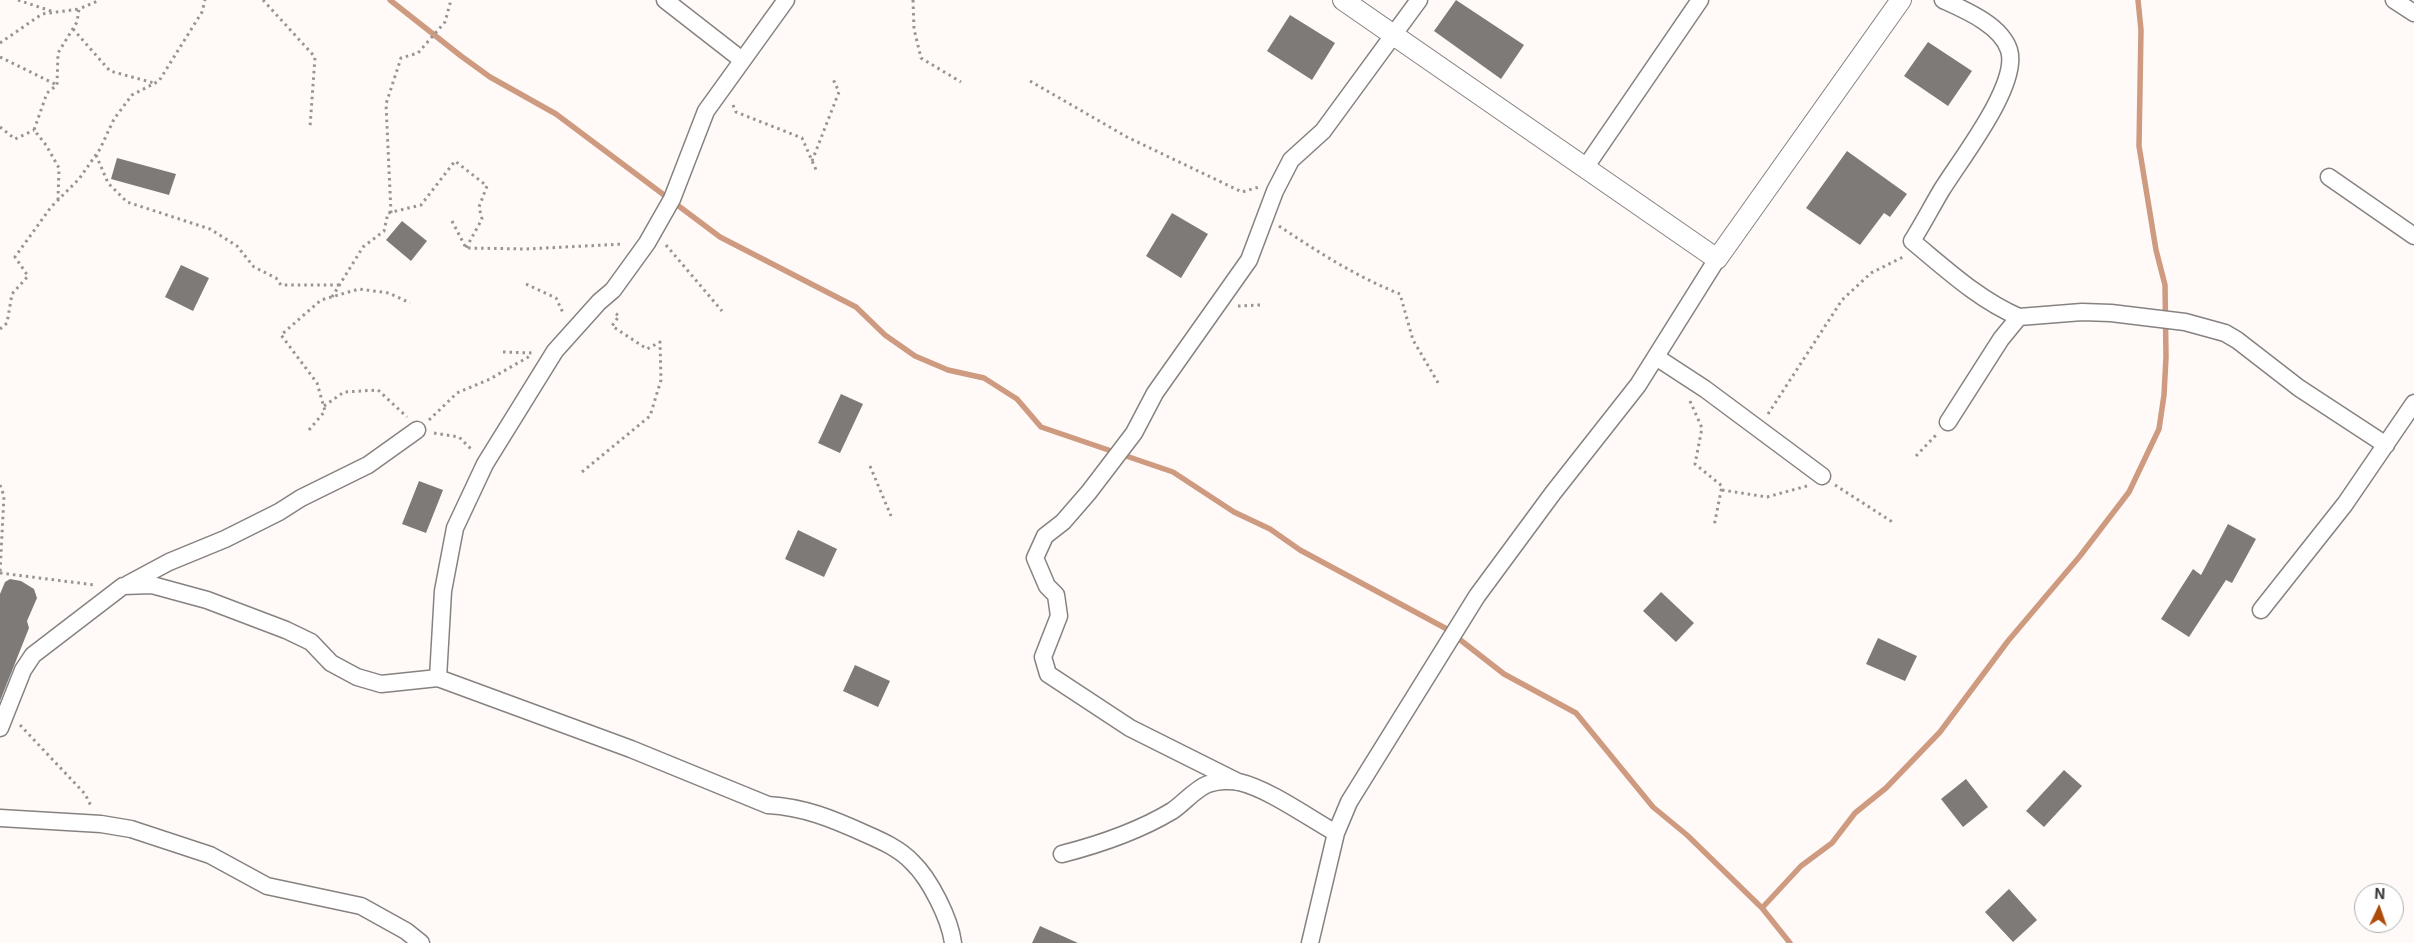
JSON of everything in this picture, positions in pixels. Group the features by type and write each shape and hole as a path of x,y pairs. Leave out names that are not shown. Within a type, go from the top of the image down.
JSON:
{"street":[{"path":"665,0 742,60"},
{"path":"438,678 442,599 455,528 485,464 555,351 599,302 613,290 655,232 672,200 706,111 786,0"},
{"path":"1343,0 1717,259"},
{"path":"1336,833 1283,803 1130,728 1048,674 1044,657 1059,616 1056,595 1044,580 1035,558 1045,536 1063,522 1089,492 1134,433 1156,392 1249,260 1275,191 1291,160 1323,131 1419,0"},
{"path":"1585,168 1700,0"},
{"path":"1310,943 1336,833 1348,802 1477,596 1552,493 1638,385 1717,259 1901,0"},
{"path":"1944,0 1994,30 2009,51 2010,66 2006,82 1977,137 1941,191 1912,241 1998,308 2019,317 2082,312 2111,313 2185,322 2224,333 2237,340 2299,388 2386,445"},
{"path":"2394,0 2414,13"},
{"path":"2329,177 2414,236"},
{"path":"1948,422 2001,339 2019,317"},
{"path":"1656,357 1822,476"},
{"path":"2261,610 2345,504 2414,403"},
{"path":"0,728 23,670 33,655 124,586 169,562 225,539 280,512 301,498 368,465 417,430"},
{"path":"124,586 152,585 244,613 311,642 331,663 356,677 381,684 438,678 631,749 768,805 789,806 826,816 886,843 912,861 931,888 946,918 953,943"},
{"path":"1062,854 1103,844 1131,833 1172,811 1208,784 1222,781 1238,782"},
{"path":"0,818 101,824 131,829 210,855 267,886 360,906 406,931 421,943"}],"path":[{"path":"18,0 55,12"},
{"path":"0,43 42,14 79,9 100,0"},
{"path":"0,328 7,322 12,294 28,276 15,258 58,200 79,179 96,155 114,119 132,94 159,81 202,12 205,0"},
{"path":"263,0 315,57 310,127"},
{"path":"391,213 386,104 401,58 418,53 445,22 451,0"},
{"path":"913,0 914,29 921,58 961,82"},
{"path":"0,127 15,139 34,130 47,93 57,85 58,53 77,22 79,9"},
{"path":"72,29 110,71 155,83"},
{"path":"0,58 57,85"},
{"path":"812,161 839,92 833,78"},
{"path":"1030,81 1127,136 1242,192 1281,181"},
{"path":"725,86 736,112 802,138 817,172"},
{"path":"34,130 46,145 59,168 58,200"},
{"path":"96,155 108,183 127,202 210,229 237,246 254,267 276,278 280,285 339,285"},
{"path":"332,297 363,247 384,231 388,214 422,205 455,161 487,186 479,207 482,219 466,248"},
{"path":"1266,217 1322,254 1380,287 1400,294 1413,340 1440,386"},
{"path":"452,221 466,248"},
{"path":"655,232 722,311"},
{"path":"1758,429 1842,300 1871,273 1902,257 1912,241"},
{"path":"466,248 622,245 628,242"},
{"path":"526,284 556,298 571,334"},
{"path":"309,430 325,411 317,383 280,335 321,300 358,289 389,293 410,303"},
{"path":"582,472 650,416 661,380 660,342 648,349 612,326 619,316 599,302"},
{"path":"417,430 457,393 490,379 536,354 503,352"},
{"path":"1685,394 1702,428 1695,464 1722,486 1714,526"},
{"path":"1916,456 1948,422"},
{"path":"870,466 891,516"},
{"path":"1722,490 1767,497 1809,486 1822,476 1894,523"},
{"path":"0,485 4,496 0,572 78,584 124,586"},
{"path":"7,709 38,747 85,794 101,824"}],"building":[{"path":"1456,0 1524,45 1501,79 1434,31"},
{"path":"1290,15 1335,43 1312,80 1267,51"},
{"path":"1928,42 1972,71 1948,106 1904,76"},
{"path":"1847,151 1907,194 1890,217 1884,213 1860,245 1806,208"},
{"path":"117,158 176,174 169,195 111,179"},
{"path":"1172,213 1208,234 1181,278 1146,256"},
{"path":"402,221 427,241 411,261 386,240"},
{"path":"181,265 209,278 193,311 165,297"},
{"path":"841,394 863,404 840,453 818,443"},
{"path":"419,481 443,490 426,533 402,524"},
{"path":"2228,524 2256,539 2232,583 2226,580 2189,637 2161,619 2193,569 2201,575"},
{"path":"798,530 837,549 824,577 785,559"},
{"path":"10,579 21,581 34,589 37,598 27,621 29,628 0,701 0,594 5,582"},
{"path":"1661,592 1694,623 1676,642 1643,611"},
{"path":"1878,638 1917,656 1905,681 1866,664"},
{"path":"855,665 890,681 878,707 843,691"},
{"path":"2064,770 2082,786 2044,827 2026,811"},
{"path":"1966,779 1988,807 1963,827 1941,799"},
{"path":"2009,889 2037,920 2013,942 1985,912"},
{"path":"1040,926 1078,943 1032,943"}],"waterway":[{"path":"390,0 490,77 556,114 720,237 856,307 885,335 915,356 948,370 984,378 1017,399 1041,427 1173,472 1234,512 1270,529 1300,550 1445,628 1504,674 1576,713 1653,807 1687,835 1762,908 1790,943"},
{"path":"1762,908 1801,866 1832,843 1855,813 1886,788 1940,732 2008,641 2080,556 2129,492 2159,429 2164,395 2166,357 2165,285 2156,250 2139,146 2141,30 2138,0"}]}
